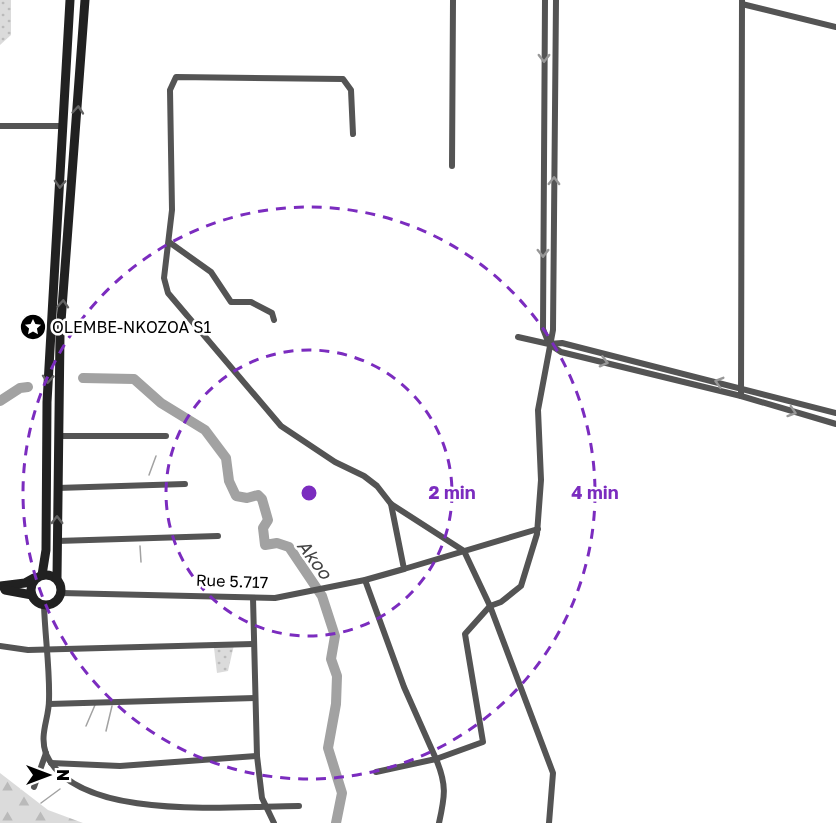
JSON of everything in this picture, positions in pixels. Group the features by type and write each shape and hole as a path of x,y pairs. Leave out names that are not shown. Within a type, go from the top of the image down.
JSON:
{"street":[{"path":"70,0 47,402 46,550 39,576 31,585 32,595 36,602 44,605 53,604 61,593 57,578 60,334 85,0"},
{"path":"452,166 453,0"},
{"path":"544,0 543,329 549,344 561,352 741,396 836,424"},
{"path":"376,772 436,759 483,742 465,634 490,606 501,602 521,586 538,529 541,480 538,410 553,330 556,0"},
{"path":"741,396 742,2 836,27"},
{"path":"353,134 351,90 343,79 176,76 170,90 172,191 169,242 164,270 168,293 246,388 281,426 335,462 364,477 377,486 391,504 464,551 490,606 553,773 549,823"},
{"path":"0,126 63,126"},
{"path":"169,242 211,272 231,302 260,304 272,313 274,320"},
{"path":"518,337 549,344 562,343 836,413"},
{"path":"58,436 166,436"},
{"path":"57,488 185,484"},
{"path":"391,504 404,569"},
{"name":"Rue 5.717","path":"61,593 229,595 275,598 365,580 538,529"},
{"path":"57,541 218,536"},
{"path":"0,587 25,583 39,576 57,578"},
{"path":"365,580 391,654 445,780 445,797 439,823"},
{"path":"0,587 32,595"},
{"path":"253,598 260,789 274,823"},
{"path":"44,605 49,704 43,729 46,753 62,777 79,791 128,808 177,811 299,806"},
{"path":"0,646 27,650 253,644"},
{"path":"49,704 255,698"},
{"path":"34,787 46,753"},
{"path":"51,763 120,766 257,756"}],"green space":[{"path":"0,0 11,0 11,35 0,45"},
{"path":"234,645 228,671 217,673 214,648"},
{"path":"0,773 48,810 83,823 0,823"}],"waterway":[{"name":"Akoo","path":"83,378 134,379 161,403 205,430 226,458 229,481 236,496 247,498 258,495 262,499 268,520 263,528 265,545 277,543 289,547 322,596 335,636 331,659 337,676 336,704 328,748 342,793 336,823"},
{"name":"Akoo","path":"0,401 20,388 28,387"},
{"path":"149,475 156,456"},
{"path":"140,546 141,562"},
{"path":"86,726 95,705"},
{"path":"106,731 112,706"},
{"path":"41,803 60,789"}],"place":[{"name":"OLEMBE-NKOZOA S1","path":"33,327"}]}
